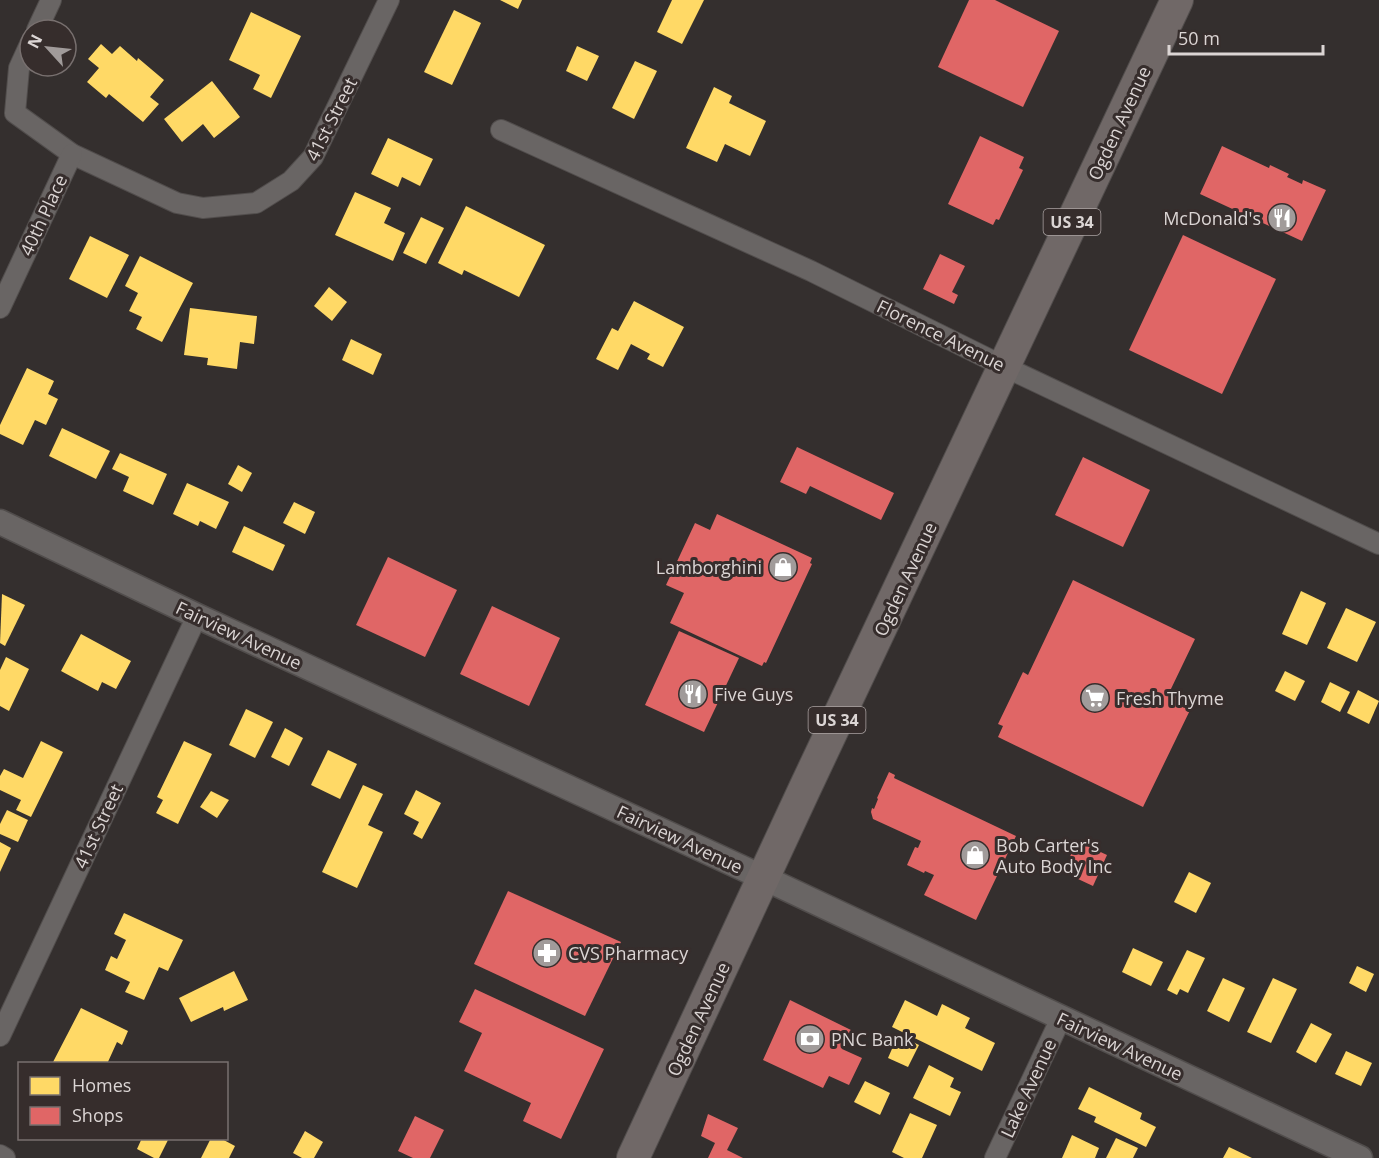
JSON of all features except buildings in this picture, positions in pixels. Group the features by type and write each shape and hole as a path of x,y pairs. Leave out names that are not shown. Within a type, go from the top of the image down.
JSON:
{"main road":[{"name":"Ogden Avenue","path":"633,1158 1177,0"}],"street":[{"path":"43,18 51,0"},
{"name":"41st Street","path":"18,78 15,113 72,154 177,203 203,208 256,203 291,181 313,157 389,0"},
{"name":"Florence Avenue","path":"501,130 811,271 1005,367 1379,544"},
{"name":"40th Place","path":"0,308 72,154"},
{"name":"Fairview Avenue","path":"0,522 197,616 764,878 1348,1156"},
{"name":"41st Street","path":"0,1036 197,616"},
{"name":"Lake Avenue","path":"995,1158 1061,1018"},
{"path":"0,1155 5,1158"}],"place":[{"name":"McDonald's","path":"1282,218"},
{"name":"Lamborghini","path":"783,567"},
{"name":"Five Guys","path":"693,694"},
{"name":"Fresh Thyme","path":"1095,698"},
{"name":"Bob Carter's Auto Body Inc","path":"975,855"},
{"name":"CVS Pharmacy","path":"547,953"},
{"name":"PNC Bank","path":"810,1039"}]}
